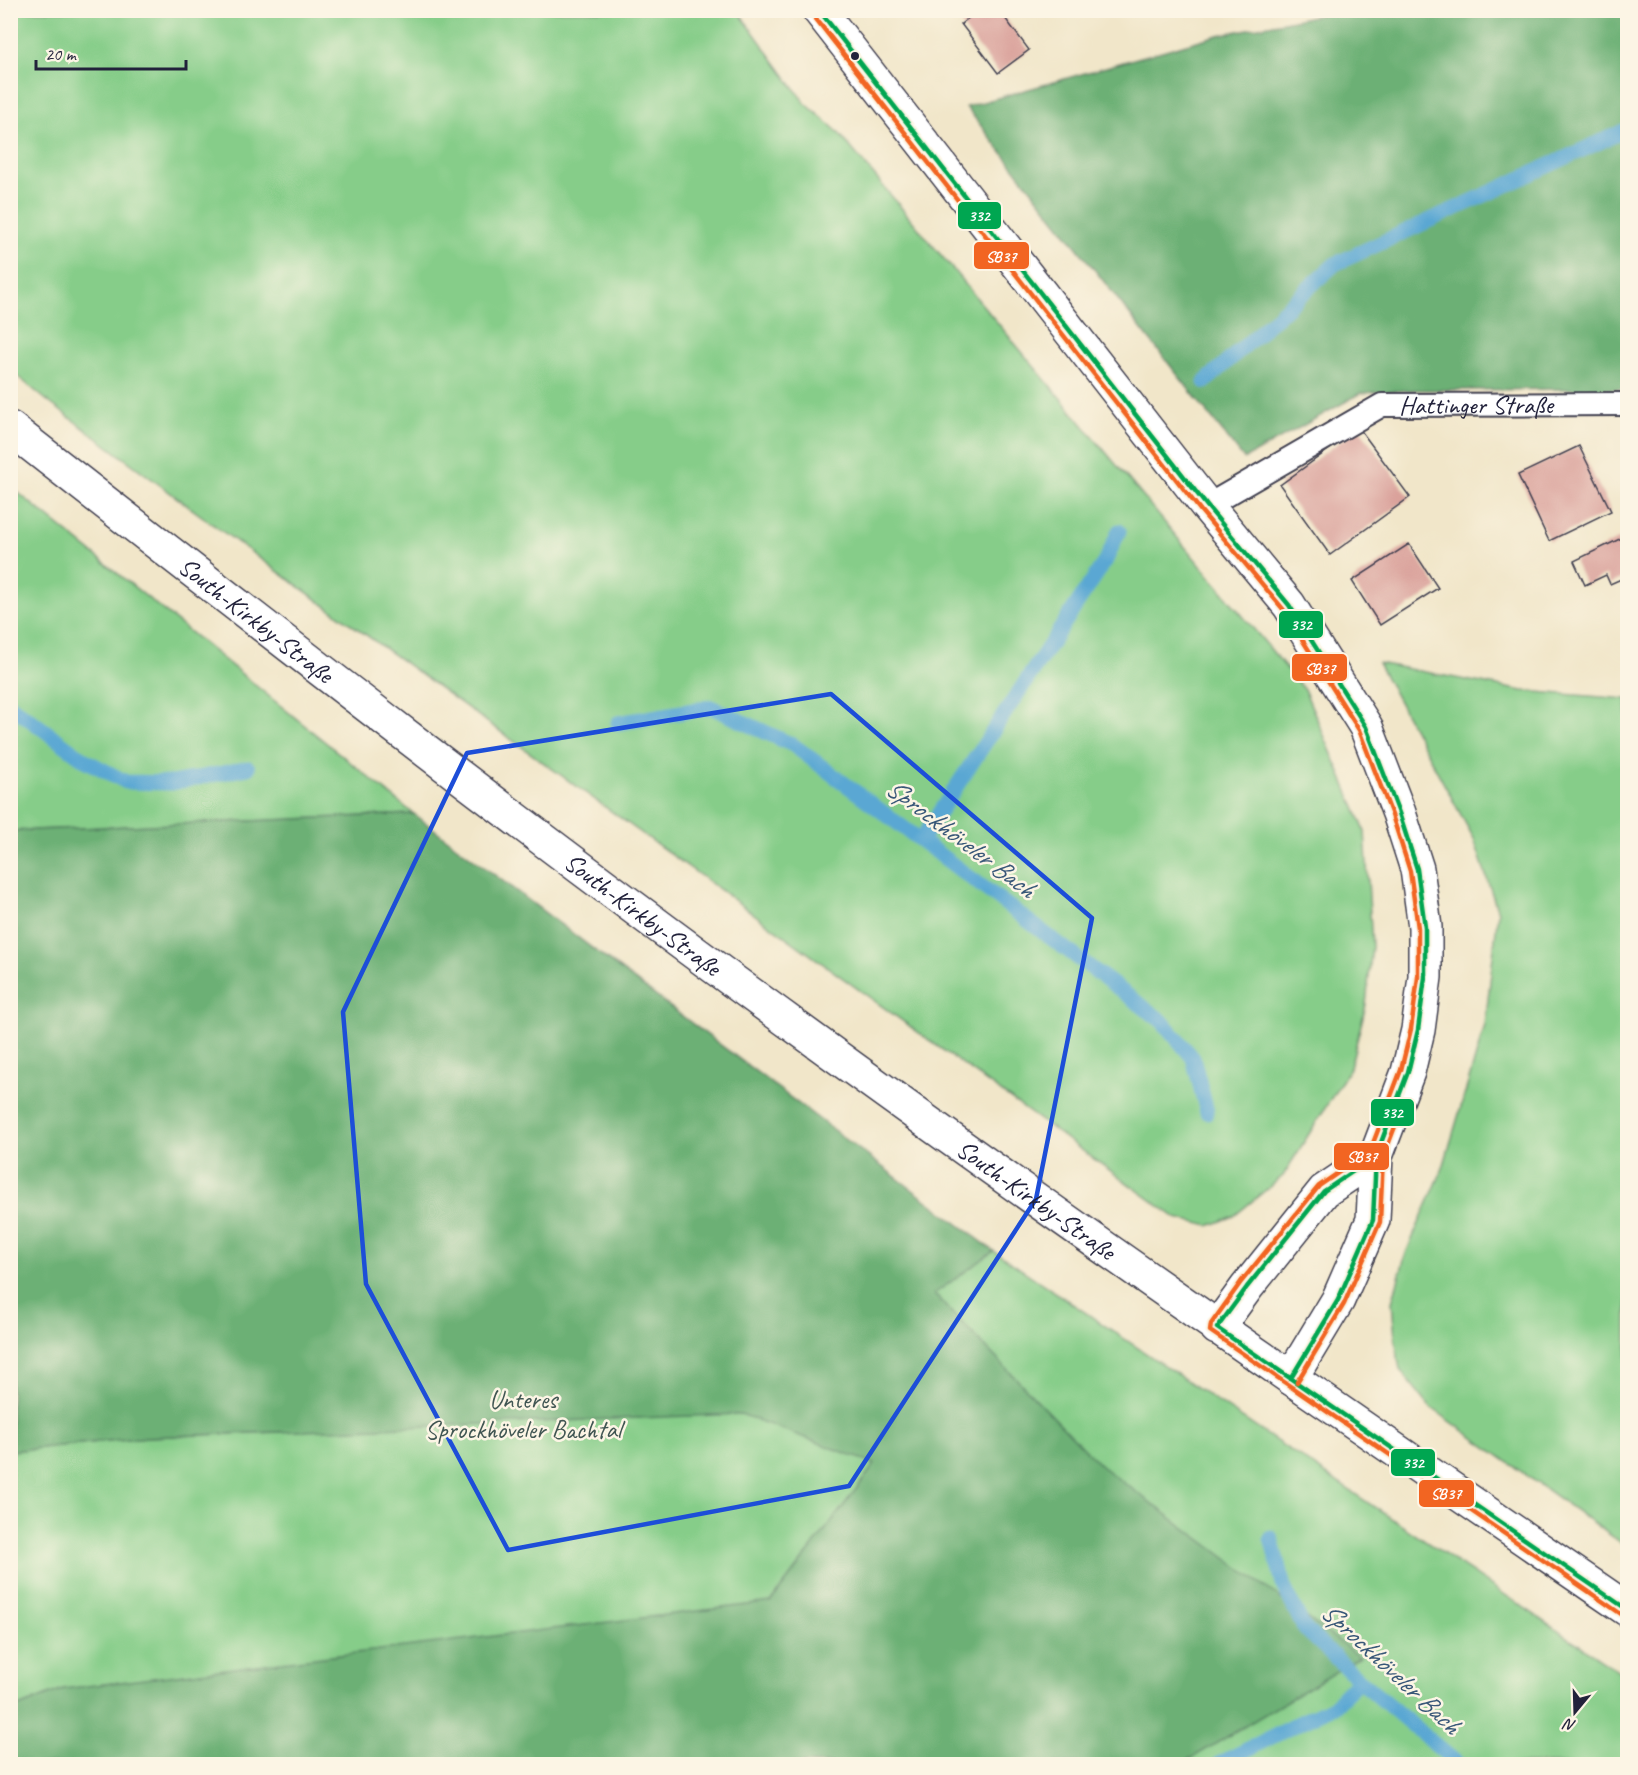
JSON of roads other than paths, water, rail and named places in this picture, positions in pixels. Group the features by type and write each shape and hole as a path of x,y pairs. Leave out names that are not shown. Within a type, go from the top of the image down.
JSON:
{"main road":[{"path":"819,10 1207,506 1289,606 1366,727 1399,813 1417,869 1425,927 1425,977 1418,1030 1408,1072 1376,1156 1373,1220 1338,1300 1291,1378"},
{"name":"South-Kirkby-Straße","path":"10,428 362,702 802,1032 1217,1328 1628,1610"},
{"path":"1217,1328 1324,1191 1376,1156"}],"lane":[{"name":"Hattinger Straße","path":"1207,506 1382,405 1628,404"}],"waterway":[{"path":"1205,382 1335,264 1628,129"},
{"path":"921,840 1106,560 1119,531"},
{"name":"Sprockhöveler Bach","path":"10,705 85,760 126,782 172,783 248,768"},
{"name":"Sprockhöveler Bach","path":"618,723 711,707 793,745 1162,1021 1193,1058 1207,1112"},
{"name":"Sprockhöveler Bach","path":"1271,1538 1284,1587 1304,1628 1359,1680 1458,1764"},
{"path":"1219,1764 1334,1706 1359,1680"}],"park label":[{"name":"Unteres Sprockhöveler Bachtal","path":"523,1414"}]}
